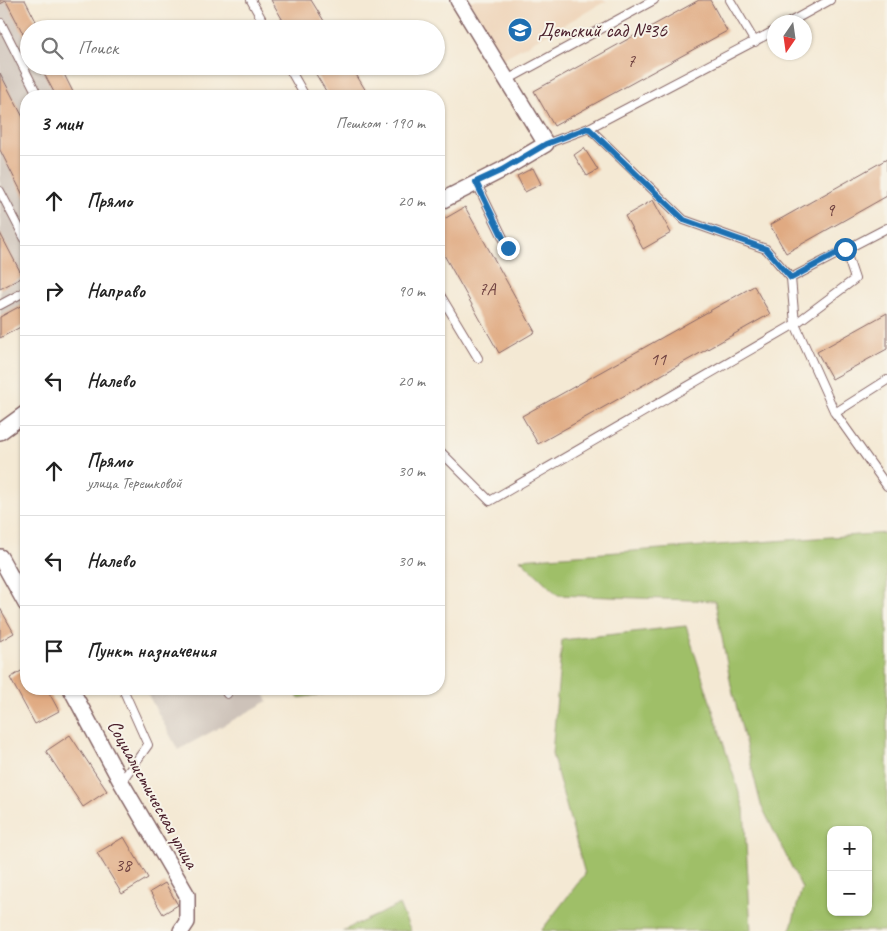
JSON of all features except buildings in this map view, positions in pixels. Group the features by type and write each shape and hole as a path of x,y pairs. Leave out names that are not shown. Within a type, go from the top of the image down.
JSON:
{"street":[{"path":"445,199 502,170 546,144 458,0"},
{"path":"0,432 20,417"},
{"path":"0,557 20,592"},
{"name":"Социалистическая улица","path":"74,695 121,782 187,895 184,926"}],"lane":[{"path":"251,0 262,20"},
{"path":"507,80 654,0"},
{"path":"730,0 755,42"},
{"path":"803,15 830,0"},
{"path":"1,23 20,60"},
{"path":"546,144 588,128 767,35"},
{"path":"27,75 35,90"},
{"path":"293,75 302,90"},
{"path":"588,128 684,220 766,249 791,278 795,324 835,413 887,486"},
{"path":"476,182 508,248"},
{"path":"0,191 20,229"},
{"path":"791,278 887,228"},
{"path":"445,456 490,501 795,324 855,279 845,249"},
{"path":"0,305 20,294"},
{"path":"445,303 478,358"},
{"path":"835,413 887,380"},
{"path":"12,577 20,584"},
{"path":"121,782 148,745 126,695"}],"shaded area":[{"path":"0,0 25,0 35,20 20,20 20,75 64,75 72,90 20,90 20,327 0,338"},
{"name":"Детский сад №36","path":"469,0 608,0 502,59"},
{"path":"148,695 265,695 268,701 178,750"}],"green space":[{"path":"887,533 887,931 790,931 802,888 761,805 731,685 715,601 558,595 520,559"},
{"path":"686,626 744,808 751,931 541,931 585,874 552,754 562,640"},
{"path":"297,695 317,695 298,698"},
{"path":"399,905 411,931 342,931"}],"place":[{"name":"Детский сад №36","path":"520,30"}],"route":[{"path":"508,248 476,182 502,170 546,144 588,128 684,220 766,249 791,278 845,249"}]}
